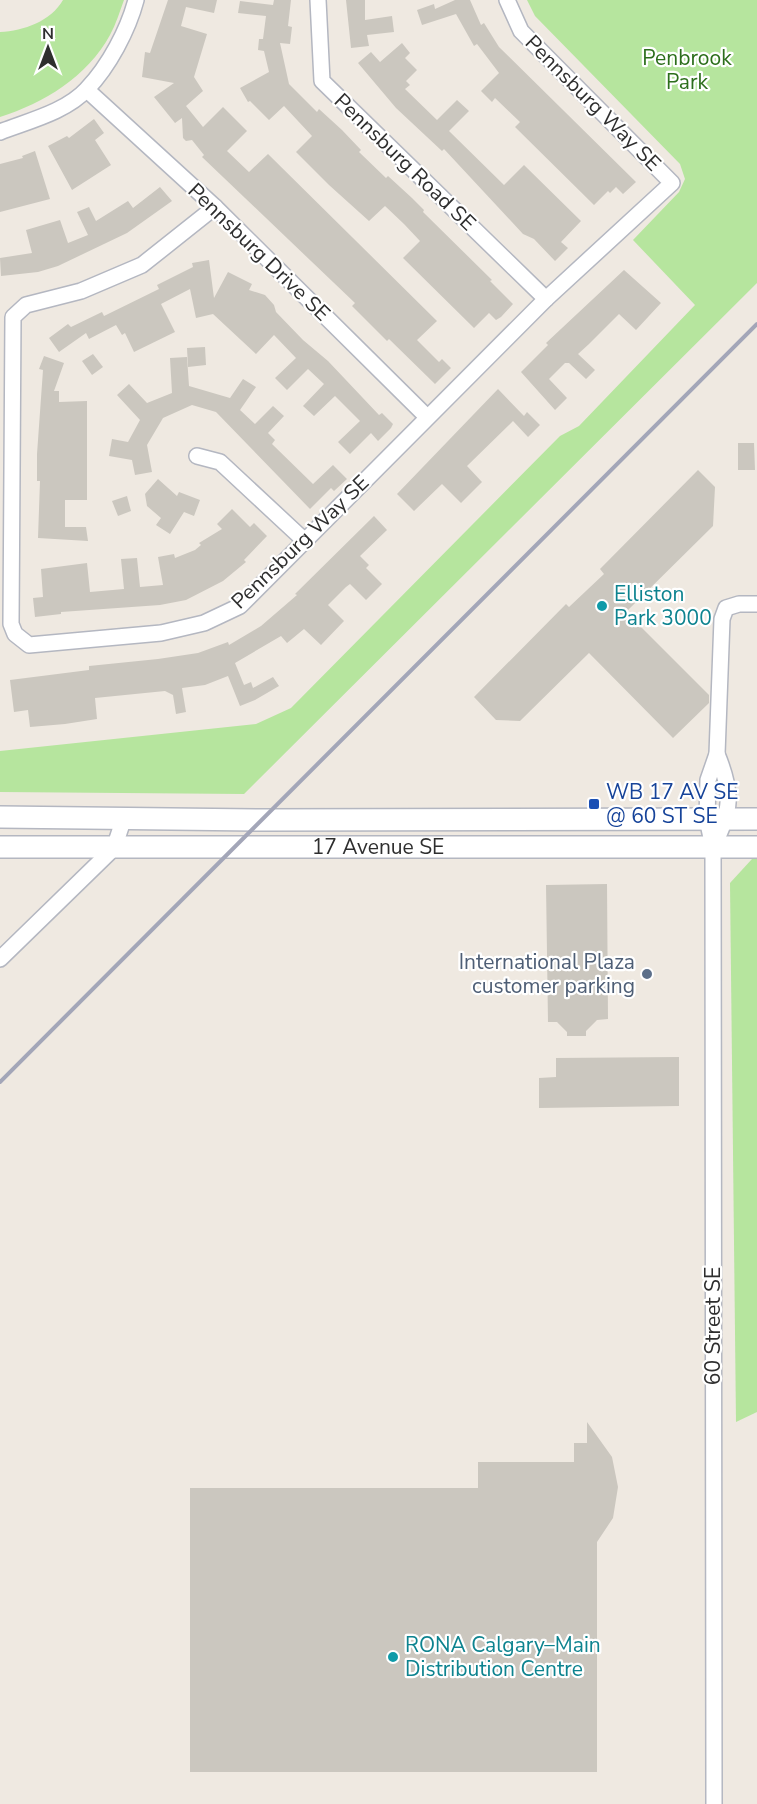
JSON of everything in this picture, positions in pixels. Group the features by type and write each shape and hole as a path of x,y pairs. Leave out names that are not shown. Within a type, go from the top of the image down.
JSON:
{"main road":[{"name":"17 Avenue SE","path":"0,817 757,819"},
{"name":"17 Avenue SE","path":"0,847 757,847"}],"street":[{"path":"0,132 52,112 87,90 121,38 131,18 136,0"},
{"name":"Pennsburg Road SE","path":"318,0 322,81 546,299"},
{"name":"Pennsburg Way SE","path":"215,207 142,265 81,291 26,305 12,317 10,624 15,634 29,645 161,633 204,624 240,606 546,299 672,183 520,31 507,0"},
{"name":"Pennsburg Drive SE","path":"87,90 215,207 427,417"},
{"path":"197,456 220,462 306,542"},
{"name":"60 Street SE","path":"714,1804 713,848 727,778 717,754 722,620 726,608 739,604 757,604"},
{"path":"0,959 114,848 124,818"}],"green space":[{"path":"63,0 124,0 110,35 89,64 77,76 33,104 0,117 0,32 18,30 36,24 51,14"},
{"name":"Penbrook Park","path":"527,0 757,0 757,283 244,794 0,792 0,751 256,724 291,708 560,436 579,426 695,305 633,240 679,192 685,179 680,164 535,16"},
{"path":"752,859 757,859 757,1412 736,1422 730,883"}],"building":[{"path":"168,0 217,0 214,13 186,7 181,26 207,34 194,77 203,91 186,106 203,127 223,107 247,131 227,151 249,172 268,154 437,321 417,340 439,362 442,359 451,368 435,384 389,339 387,341 352,306 355,303 202,157 204,155 192,140 186,141 183,138 182,118 175,123 154,97 174,83 142,77 145,52 150,53"},
{"path":"274,0 291,0 288,26 292,27 290,44 280,43 289,84 317,112 319,109 342,130 361,150 359,152 386,178 388,176 412,198 424,210 423,212 492,280 490,281 513,304 501,317 496,320 489,313 474,328 403,258 420,241 404,224 385,206 369,221 296,152 312,136 284,106 269,120 250,101 248,102 240,88 269,72 264,51 258,50 259,39 263,39 266,16 238,13 240,1 273,5"},
{"path":"346,0 365,0 365,20 392,16 394,32 367,35 369,46 351,48"},
{"path":"455,0 470,0 481,25 484,23 499,47 636,182 623,194 616,187 610,193 608,191 594,205 515,127 520,122 495,98 492,102 481,91 499,73 477,44 474,46 456,14 422,25 417,10 434,4 435,9"},
{"path":"402,43 410,53 405,58 417,70 406,81 410,85 405,89 437,120 457,100 469,111 449,131 504,185 524,165 581,221 561,242 568,248 555,261 534,239 523,234 444,149 442,151 396,108 358,63 371,52 380,62"},
{"path":"94,119 104,133 95,140 111,165 72,190 48,146 67,136 69,138"},
{"path":"35,151 50,199 0,212 0,164 23,158 22,156"},
{"path":"160,187 172,201 127,233 58,266 38,272 1,276 0,258 32,253 26,230 60,220 68,243 88,235 77,212 89,207 96,221 128,201 133,208"},
{"path":"209,260 214,298 228,272 252,284 249,290 265,295 274,305 276,312 303,340 328,361 379,415 382,413 393,424 391,428 378,441 371,433 350,454 338,442 360,421 335,396 314,416 303,406 324,384 308,369 287,390 275,378 296,358 274,335 256,354 213,314 196,318 190,289 161,304 175,332 134,352 125,333 122,335 116,325 89,339 86,333 59,352 49,338 68,324 71,327 102,312 104,316 159,289 157,285 193,267 192,263"},
{"path":"624,270 661,303 636,330 619,314 578,354 595,370 586,379 569,363 565,363 549,379 567,398 555,410 521,372 548,345 546,343"},
{"path":"205,347 206,365 188,367 187,348"},
{"path":"93,354 103,367 92,375 82,361"},
{"path":"44,356 64,363 54,391 59,391 59,402 87,401 87,500 65,500 65,527 86,527 88,541 38,538 40,481 37,481 37,454 43,370 39,369"},
{"path":"187,357 189,386 230,398 243,379 256,387 240,410 255,424 273,406 284,416 268,433 275,440 272,444 313,484 333,465 347,479 334,491 331,488 310,509 216,412 192,405 163,418 147,445 152,472 135,475 132,460 109,456 112,439 128,442 140,420 117,395 129,384 147,403 172,393 170,358"},
{"path":"498,389 524,416 527,412 540,425 528,437 513,421 467,466 482,482 461,503 442,484 414,511 397,494"},
{"path":"738,443 754,443 755,470 738,470"},
{"name":"Elliston Park 3000","path":"698,470 715,487 713,526 626,612 709,695 709,703 673,738 589,653 520,721 496,720 474,697 566,604 569,607 604,574 600,569"},
{"path":"158,479 177,496 179,492 200,500 194,516 184,512 170,534 156,525 161,518 147,506 145,494"},
{"path":"127,496 131,511 118,516 112,501"},
{"path":"232,509 250,527 254,523 267,536 244,560 246,562 223,581 186,600 160,605 61,612 61,614 35,617 33,598 43,597 41,569 87,563 90,592 124,589 121,559 137,558 140,587 163,585 158,557 174,554 175,558 195,550 201,545 199,543 222,529 217,524"},
{"path":"374,516 387,530 360,556 369,565 366,568 382,584 366,600 350,584 328,605 344,621 321,645 304,629 287,643 281,636 235,663 244,685 251,682 253,688 273,677 279,686 255,700 240,706 228,676 205,685 182,688 186,712 176,714 173,695 165,691 95,698 97,719 65,724 30,727 28,710 14,712 10,680 89,670 89,666 198,653 228,642 229,645 261,626 297,595 295,594"},
{"path":"607,884 608,1019 597,1020 586,1031 586,1036 567,1036 567,1032 557,1022 548,1022 546,885"},
{"path":"679,1057 679,1106 539,1108 539,1078 556,1077 556,1058"},
{"name":"RONA Calgary–Main Distribution Centre","path":"587,1422 612,1457 618,1487 613,1518 597,1542 597,1772 190,1772 190,1488 478,1488 478,1462 574,1462 574,1443 587,1443"}],"railway":[{"path":"0,1082 757,324"}],"place":[{"name":"Elliston Park 3000","path":"602,606"},
{"name":"WB 17 AV SE @ 60 ST SE","path":"594,804"},
{"name":"International Plaza customer parking","path":"647,974"},
{"name":"RONA Calgary–Main Distribution Centre","path":"393,1657"}]}
